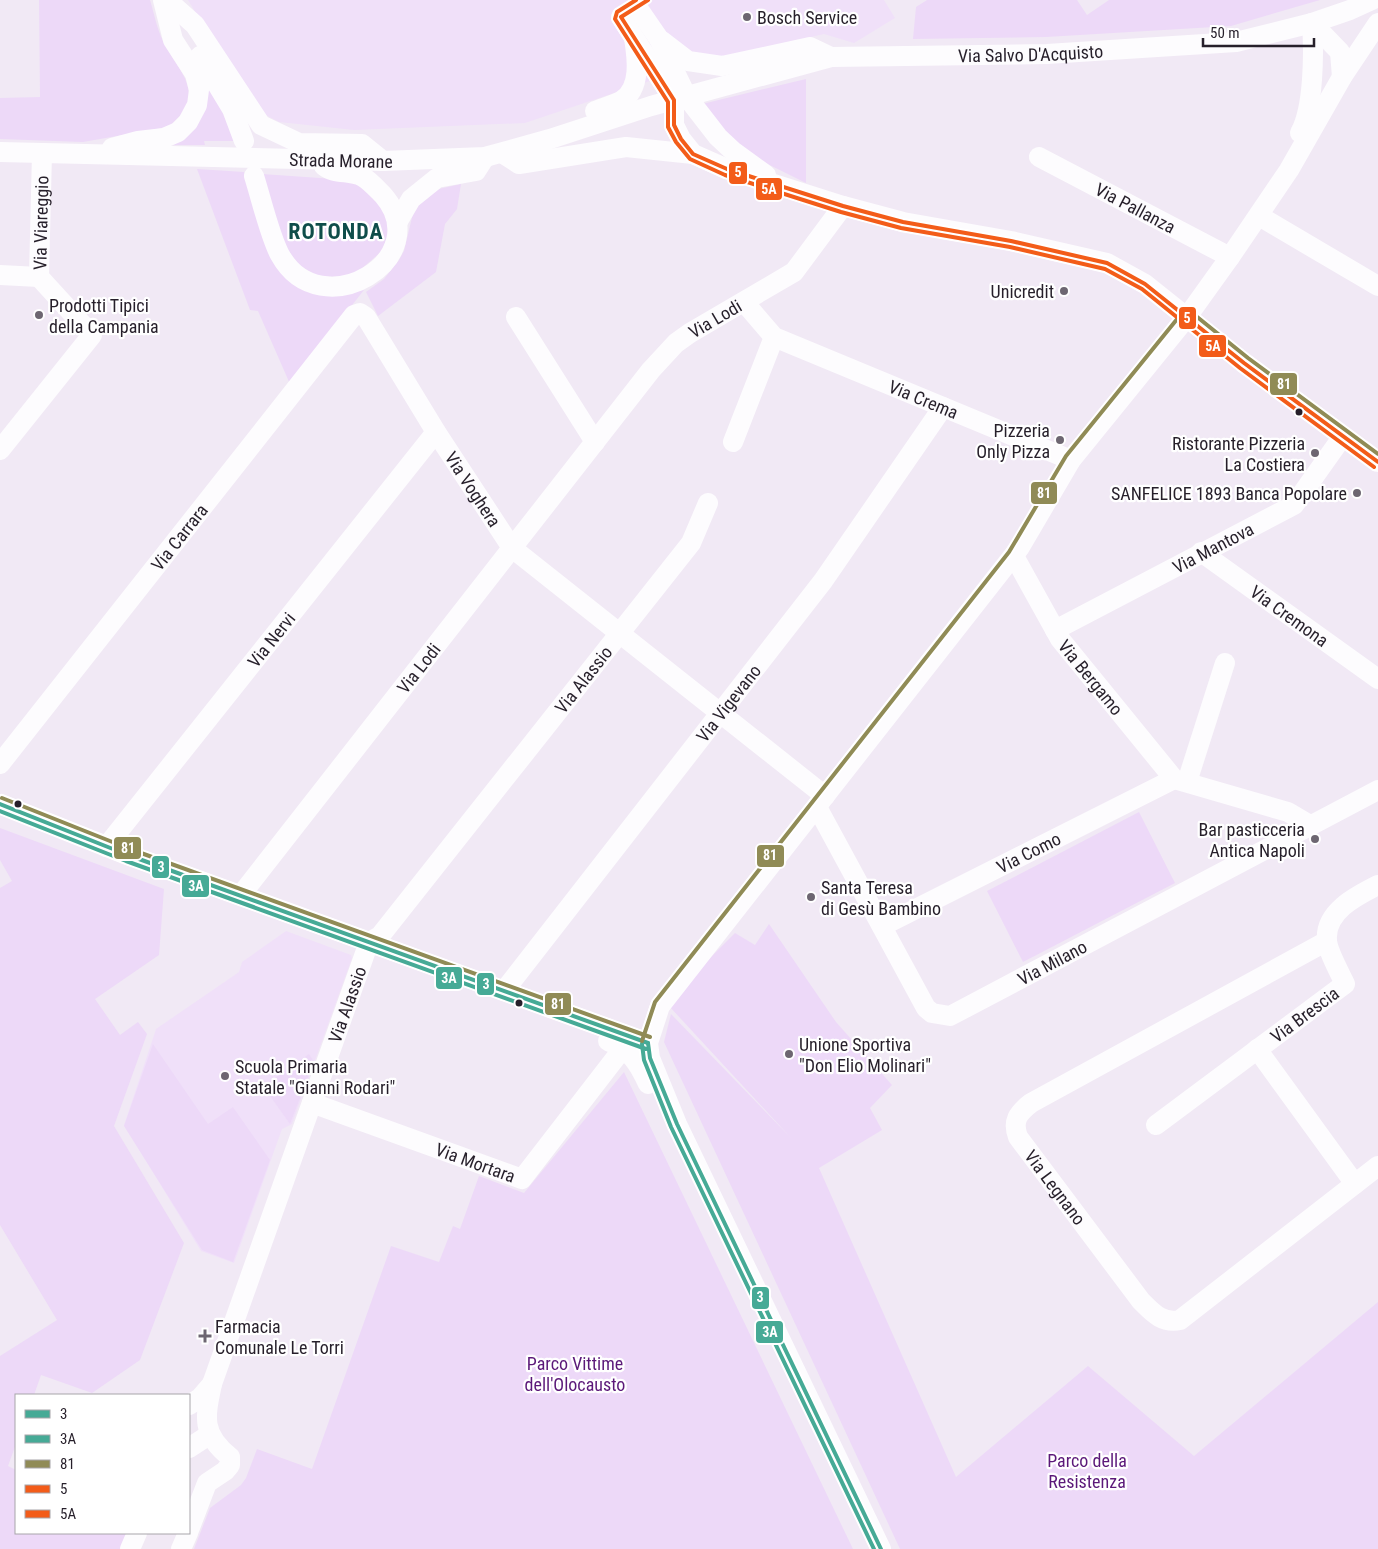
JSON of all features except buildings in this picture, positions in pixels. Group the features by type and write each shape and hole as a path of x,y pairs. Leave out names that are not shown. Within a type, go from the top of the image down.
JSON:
{"street":[{"path":"165,0 232,109 244,140"},
{"path":"88,154 138,141 164,138 178,132 188,122 197,105 199,90 195,74 173,40 165,0"},
{"path":"165,0 195,26 261,125 299,143 362,144 383,162"},
{"name":"Via Salvo D'Acquisto","path":"680,98 831,57 1047,54 1236,42 1312,22 1350,10 1372,0"},
{"path":"550,139 561,124 623,100 631,89 636,77 637,58 629,12 658,39 688,61 722,66 810,47 831,57"},
{"path":"1312,22 1340,52 1342,77"},
{"path":"1290,170 1286,158 1304,125 1311,100 1312,22"},
{"path":"881,1549 677,1124 650,1058 648,1043 660,1006 1014,556 1071,460 1187,317 1259,216 1290,170 1342,77 1378,23"},
{"path":"634,38 680,98 718,137 733,151 780,185"},
{"path":"658,39 680,98 674,125 681,139 693,154"},
{"name":"Strada Morane","path":"0,152 383,162 494,155 680,98"},
{"path":"254,176 280,255 289,268 306,281 333,288 356,284 371,276 386,262 393,248 397,223 412,199 437,178 476,171 494,155 519,164 626,147 693,154 727,169 843,206 903,222 1072,253 1107,263 1145,284 1244,363 1378,462"},
{"name":"Via Viareggio","path":"0,450 92,335 39,277 42,153"},
{"name":"Via Pallanza","path":"1039,157 1230,257"},
{"path":"314,159 329,170 363,177 384,197 397,223"},
{"name":"Via Lodi","path":"241,895 652,370 676,343 794,272 843,206"},
{"path":"1259,216 1378,286"},
{"path":"0,275 39,277"},
{"name":"Via Crema","path":"744,302 774,337 1071,460"},
{"name":"Via Voghera","path":"360,313 366,316 436,432 512,548 720,713 821,802"},
{"name":"Via Carrara","path":"0,764 354,315 360,313"},
{"path":"516,317 595,442"},
{"path":"733,442 774,337"},
{"name":"Via Vigevano","path":"504,991 823,581 943,407"},
{"name":"Via Nervi","path":"106,847 436,432"},
{"name":"Via Mantova","path":"1055,630 1200,552 1294,505 1343,436"},
{"path":"620,634 691,543 708,503"},
{"name":"Via Cremona","path":"1200,552 1378,679"},
{"name":"Via Bergamo","path":"1014,556 1060,639 1180,780"},
{"name":"Via Alassio","path":"209,1435 206,1412 212,1384 368,942 380,936 620,634"},
{"path":"1225,663 1180,780 1288,812 1310,825"},
{"name":"Via Como","path":"882,926 1180,780"},
{"name":"Via Milano","path":"821,802 882,926 926,1008 932,1013 950,1016 1378,790"},
{"path":"0,804 106,847 648,1043"},
{"path":"1327,941 1330,919 1355,897 1378,885"},
{"name":"Via Brescia","path":"1156,1125 1345,984 1327,941"},
{"name":"Via Legnano","path":"1327,941 1030,1103 1016,1119 1014,1126 1018,1137 1141,1301 1161,1318 1168,1321 1180,1320 1378,1166"},
{"path":"566,1013 570,1026 620,1045 638,1062 662,1114 677,1124"},
{"name":"Via Brescia","path":"1257,1049 1355,1184"},
{"name":"Via Mortara","path":"312,1103 522,1179 617,1056"},
{"name":"Via Alassio","path":"190,1404 200,1398 212,1384"},
{"path":"190,1447 209,1435 218,1448 230,1457 230,1465 225,1471 190,1494"},
{"path":"190,1526 207,1483"},
{"path":"130,1549 137,1534"},
{"path":"181,1549 187,1534"}],"shaded area":[{"path":"188,0 884,0 895,18 854,43 824,34 718,58 525,123 354,130 279,122 254,109"},
{"name":"Scuola Primaria Statale \"Gianni Rodari\"","path":"286,931 351,955 352,958 292,1124 282,1129 234,1263 201,1251 124,1125 156,1029 239,972 242,962"}],"green space":[{"path":"39,0 150,0 161,36 187,84 189,94 187,105 180,115 168,127 83,142 0,139 0,98 40,97"},
{"path":"927,0 1077,0 1087,15 1109,0 1320,0 1231,26 1046,37 913,39 916,7"},
{"path":"200,72 227,116 234,141 204,141 205,145 157,145 176,138"},
{"path":"806,79 806,183 733,147 698,105"},
{"path":"197,169 244,172 270,252 334,295 364,290 290,384 258,311 250,310"},
{"path":"262,174 349,180 357,183 386,207 388,234 382,251 353,276 319,277 299,265 285,246"},
{"path":"461,184 457,209 445,224 436,272 378,316 366,292 384,279 399,260 404,251 414,209 434,190"},
{"path":"1139,812 1175,883 1023,962 987,891"},
{"path":"0,828 164,889 159,955 95,999 120,1035 138,1022 147,1034 114,1126 184,1243 140,1360 92,1393 41,1375 34,1394 15,1394 15,1447 8,1466 15,1470 15,1534 127,1534 121,1549 0,1549 0,1356 57,1320 0,1225 0,888 12,881 0,860"},
{"name":"Parco della Resistenza","path":"769,924 836,1022 892,1085 870,1108 882,1130 819,1168 956,1477 1088,1366 1194,1456 1378,1302 1378,1549 900,1549 664,1042 671,1014 791,1138 669,1006 699,969 735,933 755,945"},
{"path":"153,1044 208,1124 233,1107 270,1160 233,1262 202,1250 124,1126"},
{"path":"309,1054 314,1062 290,1124 263,1086"},
{"name":"Parco Vittime dell'Olocausto","path":"624,1072 853,1549 194,1549 210,1508 241,1485 246,1478 257,1449 312,1469 391,1246 439,1262 453,1226 460,1229 479,1176 524,1193"}],"transit line":[{"name":"5A","path":"636,0 617,12 615,19 668,102 668,127 676,142 690,159 725,175 841,212 901,228 1010,247 1105,269 1142,289 1240,368 1374,467"},
{"name":"5","path":"648,0 621,17 674,100 674,125 681,139 693,154 727,169 843,206 903,222 1011,241 1107,263 1145,284 1244,363 1378,462"},
{"name":"81","path":"1191,312 1248,358 1378,454"},
{"name":"81","path":"642,1041 655,1002 1009,552 1066,456 1182,313"},
{"name":"81","path":"2,798 130,849 650,1037"},
{"name":"3","path":"0,804 128,855 648,1043"},
{"name":"3A","path":"0,811 126,861 646,1049"},
{"name":"3","path":"648,1043 650,1058 677,1124 881,1549"},
{"name":"3A","path":"642,1044 644,1060 671,1127 874,1549"}],"place":[{"name":"Bosch Service","path":"747,17"},
{"name":"Unicredit","path":"1064,291"},
{"name":"Prodotti Tipici della Campania","path":"39,315"},
{"name":"Pizzeria Only Pizza","path":"1060,440"},
{"name":"Ristorante Pizzeria La Costiera","path":"1315,453"},
{"name":"SANFELICE 1893 Banca Popolare","path":"1357,493"},
{"name":"Bar pasticceria Antica Napoli","path":"1315,839"},
{"name":"Santa Teresa di Gesù Bambino","path":"811,897"},
{"name":"Unione Sportiva \"Don Elio Molinari\"","path":"789,1054"},
{"name":"Scuola Primaria Statale \"Gianni Rodari\"","path":"225,1076"},
{"name":"Farmacia Comunale Le Torri","path":"205,1336"}],"district":[{"name":"ROTONDA","path":"336,231"}]}
